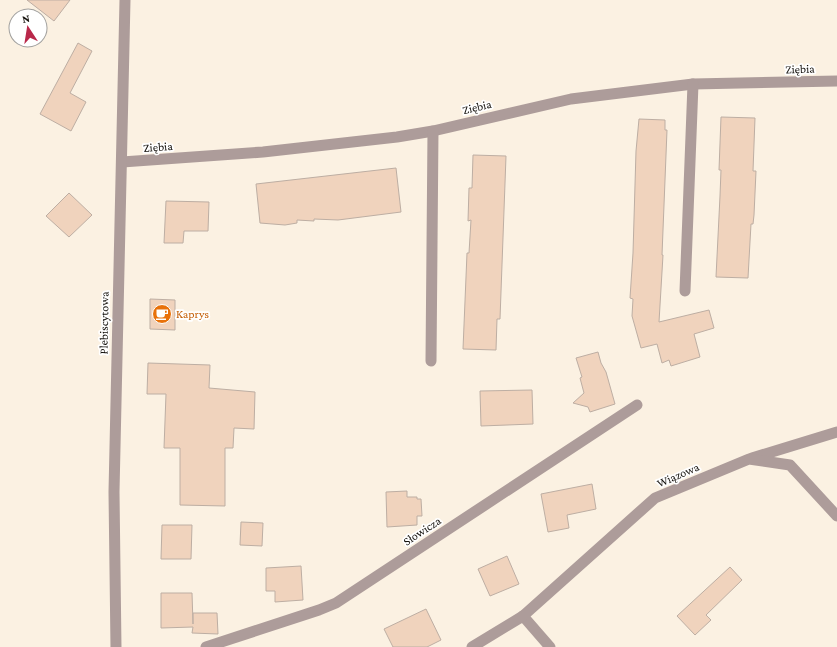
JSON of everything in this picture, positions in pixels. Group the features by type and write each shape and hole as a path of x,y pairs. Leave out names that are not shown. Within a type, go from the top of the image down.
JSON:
{"street":[{"name":"Plebiscytowa","path":"116,647 114,492 125,0"},
{"name":"Ziębia","path":"122,162 271,151 397,137 433,131 571,99 693,84 837,81"},
{"path":"686,291 693,84"},
{"path":"431,360 433,131"},
{"name":"Słowicza","path":"206,647 336,603 637,405"},
{"name":"Wiązowa","path":"472,647 523,616 655,498 749,459 837,432"},
{"path":"749,459 790,466 837,516"},
{"path":"523,616 550,647"}],"building":[{"path":"27,0 70,0 54,21 48,16 48,8 37,8"},
{"path":"78,43 92,51 70,93 86,102 71,131 40,114"},
{"path":"721,117 755,118 753,171 756,171 754,215 753,224 751,224 748,278 716,277 721,170 719,170"},
{"path":"639,119 665,120 665,130 667,130 663,255 659,322 709,310 714,328 694,334 700,357 671,366 669,360 662,363 657,344 641,348 632,316 633,299 630,298 636,151"},
{"path":"473,155 506,156 500,319 497,319 496,350 463,349 467,253 469,253 471,220 468,221 469,188 472,188"},
{"path":"396,168 401,212 338,220 297,220 297,223 285,225 260,223 256,184"},
{"path":"69,193 92,215 69,237 46,216"},
{"path":"166,201 209,202 208,231 184,231 183,243 164,243"},
{"name":"Kaprys","path":"150,299 175,300 175,330 150,329"},
{"path":"598,352 601,363 606,372 615,404 590,412 588,407 573,403 584,393 580,378 582,377 576,358"},
{"path":"148,363 210,365 209,388 255,392 254,429 234,428 233,448 225,448 225,506 180,505 180,448 164,448 166,394 147,394"},
{"path":"532,390 533,424 481,426 480,391"},
{"path":"592,484 596,509 567,515 569,528 548,532 541,494"},
{"path":"407,491 407,497 417,497 417,499 421,499 422,516 417,516 417,525 387,527 386,492"},
{"path":"241,522 263,523 262,546 240,545"},
{"path":"162,525 192,525 191,559 161,559"},
{"path":"507,556 519,584 490,596 478,569"},
{"path":"301,566 303,600 275,602 275,591 266,591 266,568"},
{"path":"730,567 742,580 706,615 711,620 695,635 677,616"},
{"path":"161,593 192,593 193,624 193,613 217,613 218,634 192,633 193,627 161,628"},
{"path":"426,609 441,640 427,647 393,647 384,629"}],"place":[{"name":"Kaprys","path":"162,314"}]}
